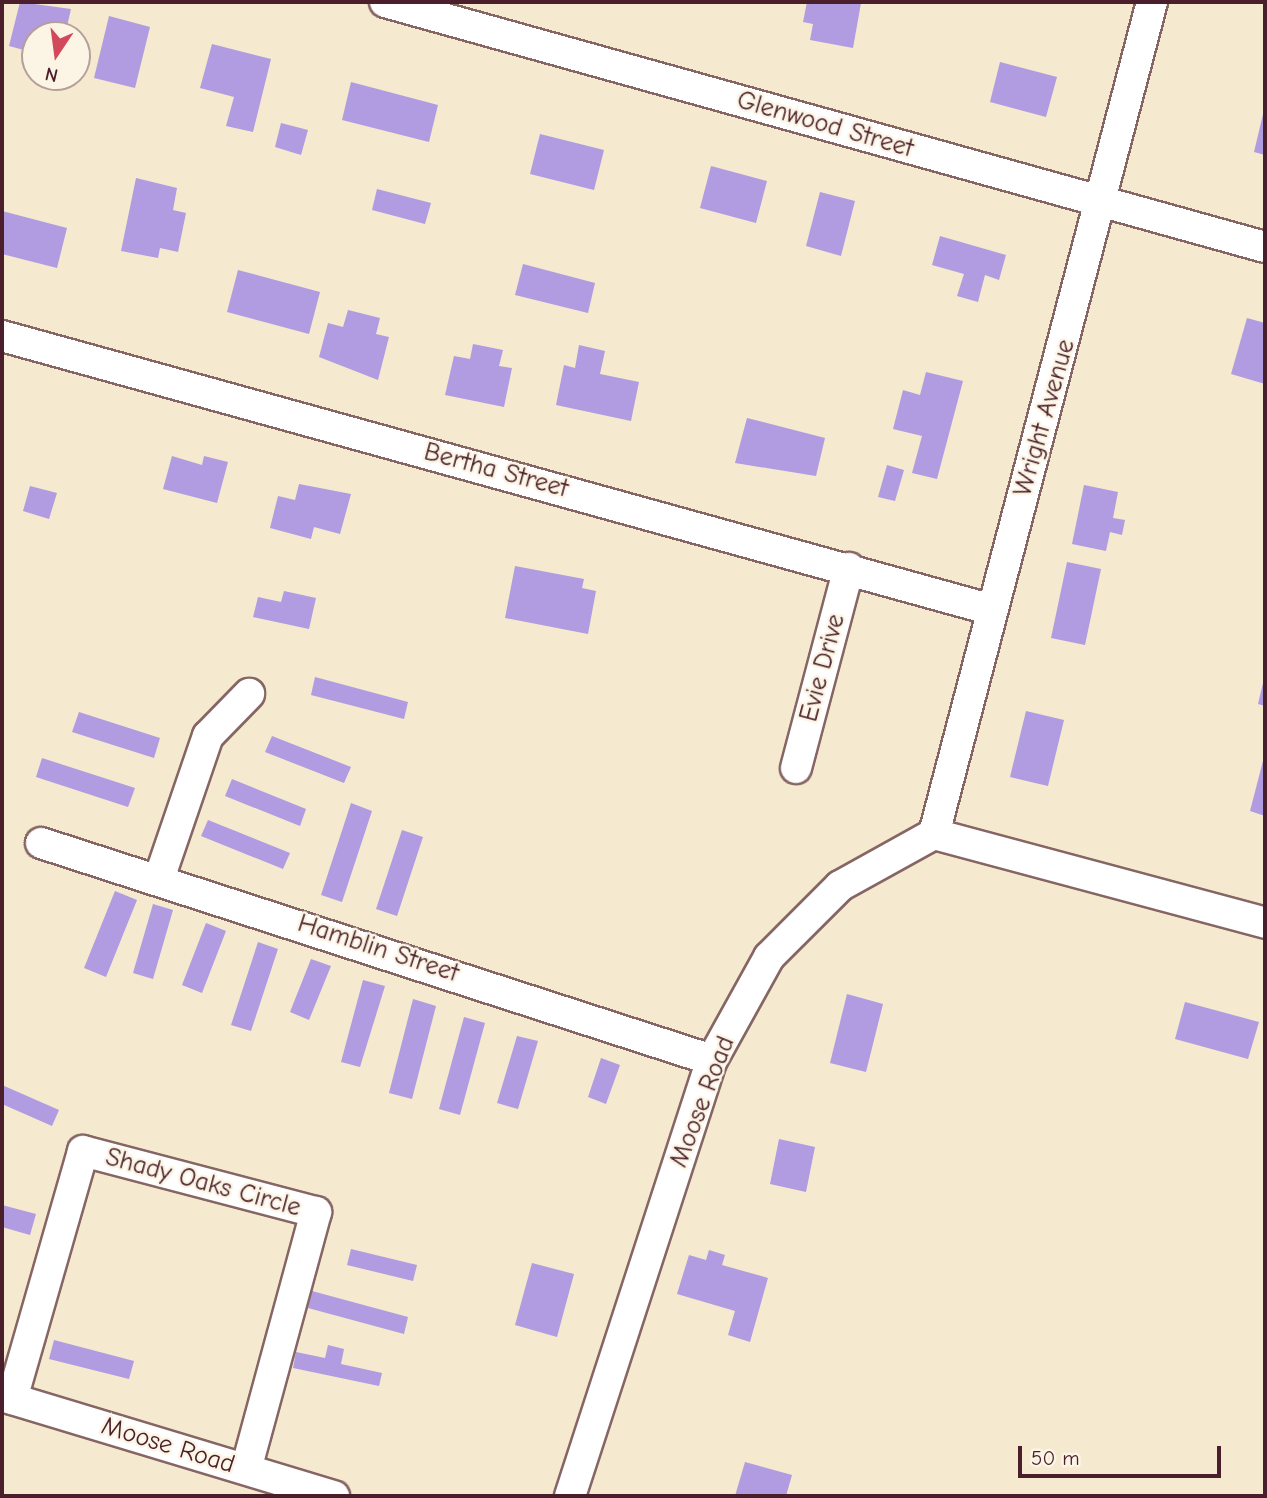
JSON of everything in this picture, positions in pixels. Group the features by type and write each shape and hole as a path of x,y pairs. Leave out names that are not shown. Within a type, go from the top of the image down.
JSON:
{"street":[{"name":"Glenwood Street","path":"385,2 1265,247"},
{"name":"Wright Avenue","path":"934,834 989,609 1058,379 1152,2"},
{"name":"Bertha Street","path":"2,336 849,568 989,609"},
{"name":"Evie Drive","path":"796,768 849,568"},
{"path":"160,876 208,736 249,694"},
{"path":"934,834 1265,923"},
{"name":"Moose Road","path":"569,1496 712,1060 769,957 840,886 934,834"},
{"name":"Hamblin Street","path":"41,843 160,876 712,1060"},
{"name":"Shady Oaks Circle","path":"7,1398 83,1151 316,1212 246,1469"},
{"name":"Moose Road","path":"7,1398 246,1469 315,1494"}],"building":[{"path":"20,2 71,9 68,21 21,21 21,49 9,46"},
{"path":"807,2 861,3 853,48 810,40 813,24 803,22"},
{"path":"109,16 150,27 135,88 94,78"},
{"path":"212,44 271,59 253,132 226,126 234,97 200,88"},
{"path":"1000,62 1057,77 1046,117 990,102"},
{"path":"351,82 438,105 429,142 342,120"},
{"path":"1265,110 1265,155 1254,152"},
{"path":"281,123 308,130 301,155 275,147"},
{"path":"540,134 604,150 594,190 530,174"},
{"path":"711,166 767,181 756,223 700,208"},
{"path":"136,178 177,188 173,210 186,213 178,252 160,248 158,258 121,251"},
{"path":"377,189 431,203 425,224 372,210"},
{"path":"820,192 855,201 841,256 806,246"},
{"path":"2,211 67,228 57,268 2,254"},
{"path":"940,236 1006,255 999,280 985,275 978,302 957,296 964,274 932,265"},
{"path":"523,264 595,283 588,313 515,295"},
{"path":"238,270 320,292 309,334 227,312"},
{"path":"348,310 380,318 376,334 389,337 378,380 319,357 328,323 343,327"},
{"path":"1247,318 1265,323 1265,384 1231,374"},
{"path":"473,344 503,350 499,366 512,368 504,407 445,395 454,356 470,359"},
{"path":"579,345 605,351 600,374 639,382 631,421 556,405 564,365 575,368"},
{"path":"926,372 963,381 937,479 912,473 922,436 893,429 903,390 920,395"},
{"path":"747,418 825,438 816,476 735,463"},
{"path":"172,456 202,465 204,456 228,462 217,503 163,489"},
{"path":"887,465 904,470 895,501 878,497"},
{"path":"299,484 351,494 340,534 314,527 311,539 270,528 278,496 295,500"},
{"path":"1084,485 1118,492 1113,518 1125,520 1122,535 1110,532 1106,551 1072,544"},
{"path":"30,486 57,493 49,519 23,511"},
{"path":"1067,562 1101,569 1085,645 1051,638"},
{"path":"515,566 584,579 582,588 596,591 588,634 505,618"},
{"path":"284,591 316,598 309,629 253,617 258,597 281,602"},
{"path":"315,677 408,702 404,719 311,695"},
{"path":"1265,679 1265,706 1258,704"},
{"path":"1026,711 1064,720 1048,786 1010,777"},
{"path":"79,712 160,738 154,758 72,732"},
{"path":"272,736 351,767 344,783 265,752"},
{"path":"1265,757 1265,816 1250,811"},
{"path":"42,758 135,788 128,807 36,777"},
{"path":"232,779 306,809 300,826 225,796"},
{"path":"351,803 372,811 342,902 321,895"},
{"path":"208,820 290,853 283,869 201,836"},
{"path":"402,830 423,837 397,916 376,909"},
{"path":"115,891 137,900 106,977 84,968"},
{"path":"153,904 173,910 153,979 133,973"},
{"path":"206,923 226,931 202,993 182,985"},
{"path":"258,942 278,949 251,1031 231,1025"},
{"path":"311,959 331,966 309,1020 290,1012"},
{"path":"363,980 385,986 360,1067 341,1062"},
{"path":"847,994 883,1004 866,1072 830,1063"},
{"path":"413,999 436,1006 412,1099 389,1093"},
{"path":"1185,1002 1259,1022 1248,1059 1175,1039"},
{"path":"464,1017 485,1023 460,1115 439,1109"},
{"path":"517,1036 538,1041 518,1109 497,1103"},
{"path":"601,1058 620,1065 606,1104 588,1097"},
{"path":"2,1085 59,1110 52,1126 2,1104"},
{"path":"779,1139 815,1147 806,1192 770,1184"},
{"path":"2,1205 36,1214 30,1235 2,1227"},
{"path":"351,1249 417,1265 413,1281 347,1265"},
{"path":"709,1250 725,1255 722,1265 768,1278 750,1342 728,1335 735,1311 677,1294 689,1255 706,1260"},
{"path":"532,1263 574,1274 557,1337 515,1325"},
{"path":"312,1291 408,1317 404,1334 308,1308"},
{"path":"54,1340 134,1361 129,1379 49,1359"},
{"path":"328,1345 344,1349 341,1364 382,1373 379,1386 293,1368 296,1352 325,1358"},
{"path":"745,1462 792,1475 786,1496 735,1496"}]}
